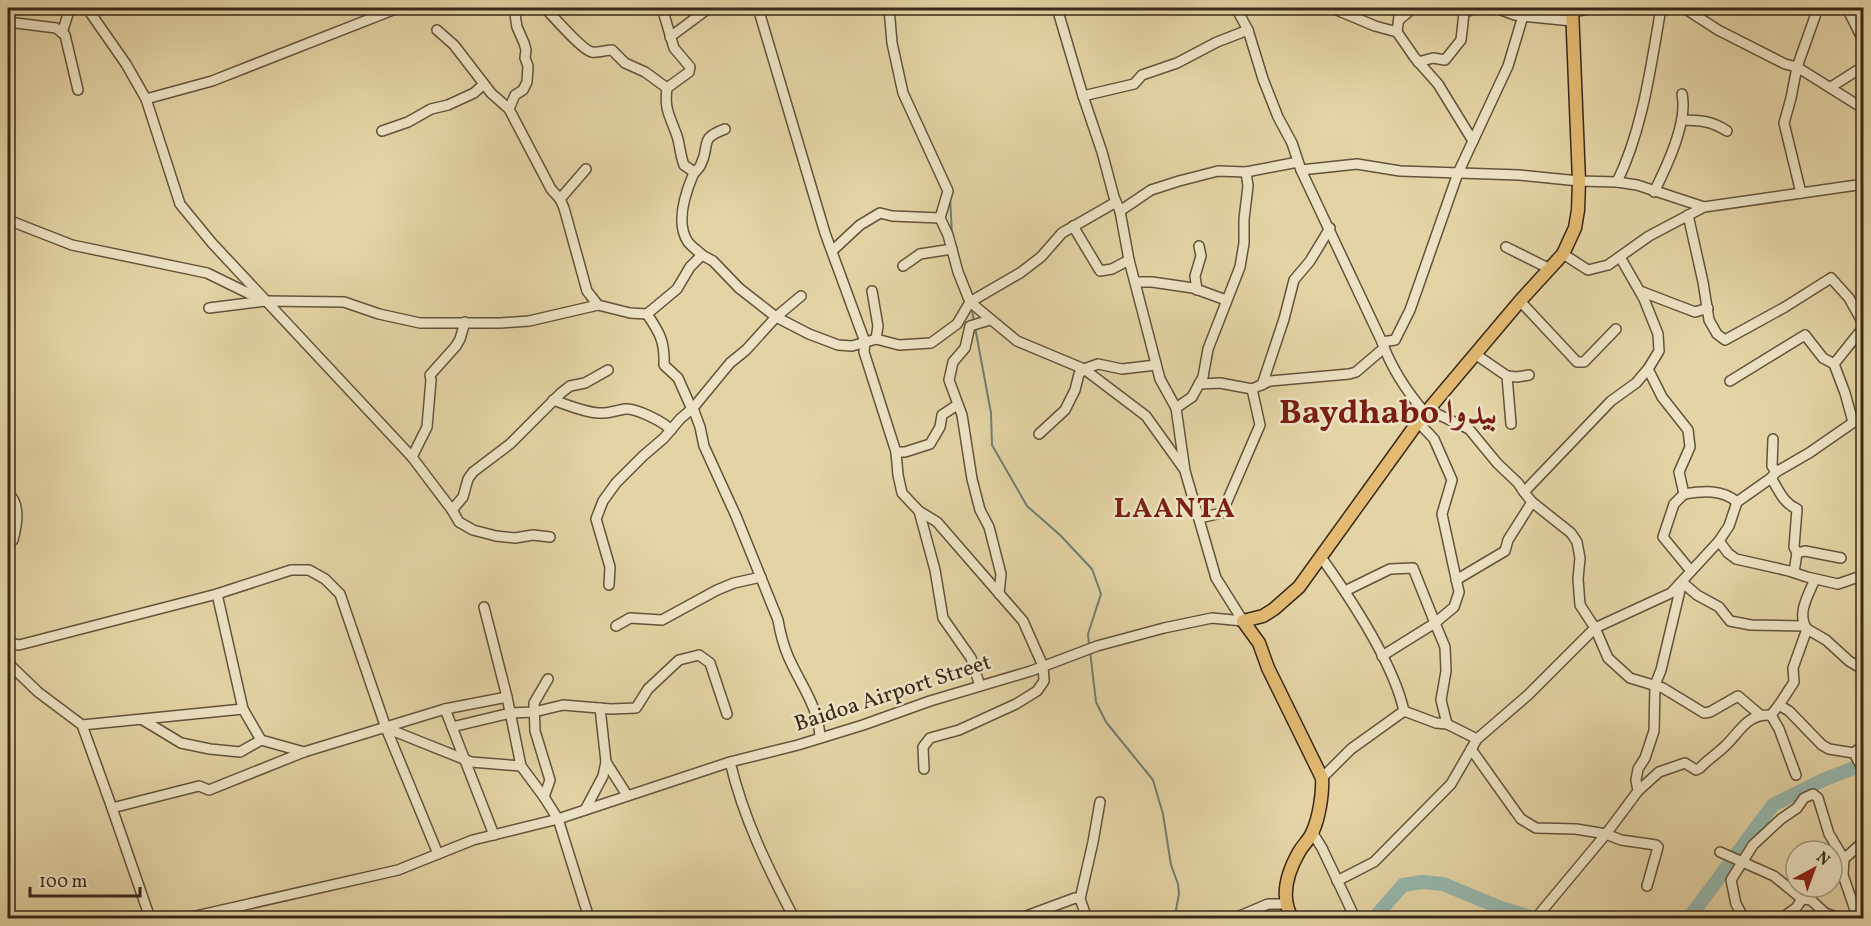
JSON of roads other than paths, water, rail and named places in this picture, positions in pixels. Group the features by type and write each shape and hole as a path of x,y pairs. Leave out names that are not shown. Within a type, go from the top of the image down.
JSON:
{"main road":[{"path":"1292,918 1285,904 1286,886 1290,868 1312,832 1323,790 1322,778 1268,668 1259,644 1243,621 1263,616 1299,587 1422,418 1520,301 1563,254 1575,228 1578,210 1579,181 1572,13"}],"street":[{"path":"62,33 70,8"},
{"path":"87,8 126,64 146,99 180,204 212,243 412,457 459,522 473,530 496,536 550,537"},
{"path":"146,99 212,81 377,11 398,8"},
{"path":"509,109 516,95 523,90 527,82 528,66 525,58 526,50 517,27 514,8"},
{"path":"545,8 555,21 585,49 592,52 612,50 625,63 645,72 667,88"},
{"path":"662,8 674,48 690,67 689,72 667,88"},
{"path":"670,37 710,8"},
{"path":"758,8 832,251 865,342 864,352 896,452 902,493 919,512 937,522 1023,621 1043,666 1044,681 1036,691 1016,704 958,730 930,738 923,747 924,769"},
{"path":"889,8 892,44 903,93 948,191 940,218 970,302 1017,341 1084,369 1146,416 1185,471"},
{"path":"1057,8 1118,206 1129,260 1160,379 1176,408 1185,471 1216,578 1243,621"},
{"path":"1236,8 1248,30 1278,117 1292,143 1300,166 1388,359 1434,440 1452,480 1442,514 1459,592 1454,607 1435,623 1382,656"},
{"path":"1332,8 1375,26 1397,32 1418,62 1438,84 1473,141"},
{"path":"1397,32 1400,8"},
{"path":"1399,20 1413,8"},
{"path":"1418,62 1433,58 1444,60 1461,40 1464,13 1475,8"},
{"path":"1496,8 1523,16 1572,13 1594,8"},
{"path":"1617,182 1637,126 1650,72 1661,8"},
{"path":"1684,8 1718,30 1785,64 1797,67 1863,109"},
{"path":"1801,193 1784,123 1797,67 1818,8"},
{"path":"1847,8 1863,42"},
{"path":"1199,384 1220,383 1252,389 1270,381 1349,374 1356,372 1383,345 1395,340 1410,310 1458,173 1508,66 1523,16"},
{"path":"8,22 56,28 65,35 78,90"},
{"path":"437,30 454,45 491,93 509,109 551,189 560,199 571,228 574,249 582,267 587,291 598,305"},
{"path":"1083,96 1134,84 1142,75 1177,63 1217,42 1248,30"},
{"path":"1831,87 1863,66"},
{"path":"382,131 408,122 431,109 448,105 474,93 484,84"},
{"path":"667,88 666,104 670,121 678,137 680,156 684,165 694,172"},
{"path":"1654,192 1663,175 1682,120 1684,104 1682,94"},
{"path":"1682,120 1699,120 1716,124 1727,131"},
{"path":"725,129 711,134 706,143 701,165 694,172 684,201 683,231 688,242 702,255 713,261 739,288 776,317 837,345 852,346 876,339 899,345 931,343 957,324 970,302 1020,273 1041,257 1062,233 1073,226 1151,190 1218,171 1246,172 1300,166 1357,164 1400,171 1519,175 1617,182 1637,185 1704,207"},
{"path":"560,199 586,169"},
{"path":"1176,408 1192,397 1203,377 1208,349 1240,267 1248,186 1246,172"},
{"path":"1563,254 1588,270 1608,265 1649,236 1704,207 1863,184"},
{"path":"832,251 860,225 880,213 892,216 940,218"},
{"path":"1688,215 1709,320 1717,334 1725,340 1785,307 1831,278 1849,298 1863,321 1862,329 1834,364"},
{"path":"8,220 72,245 207,273 265,301"},
{"path":"1073,226 1100,271 1129,260"},
{"path":"1262,384 1294,280 1310,261 1330,228"},
{"path":"1197,290 1195,276 1201,256 1198,246"},
{"path":"1506,247 1550,269"},
{"path":"903,266 920,254 952,249"},
{"path":"209,308 265,301 344,302 379,314 420,323 529,321 598,305 630,313 647,314 677,289 690,267 702,255"},
{"path":"1524,492 1611,402 1636,383 1659,351 1658,334 1640,291 1620,257"},
{"path":"1135,282 1152,282 1197,290 1226,300"},
{"path":"872,291 878,326 876,339"},
{"path":"1640,291 1695,312 1708,308"},
{"path":"609,585 610,567 596,519 603,501 616,483 693,408 723,371 746,351 776,317 801,296"},
{"path":"1520,301 1577,362 1584,362 1616,329"},
{"path":"647,314 665,347 664,365 678,378 693,408 704,446 761,577 778,620 789,658 816,713 820,738"},
{"path":"957,324 970,326 990,320"},
{"path":"412,457 427,427 430,375 456,346 465,322"},
{"path":"970,326 965,348 953,362 949,380 962,415 972,479 980,510 989,527 1001,574 999,594"},
{"path":"1730,381 1805,335 1823,358 1834,364 1853,422"},
{"path":"1475,354 1507,376 1529,375"},
{"path":"1039,434 1065,410 1075,390 1079,374 1084,369 1098,364 1122,369 1156,365"},
{"path":"1648,369 1662,397 1688,430 1690,447 1679,472 1684,494"},
{"path":"452,510 463,497 472,472 510,444 570,387 585,383 608,370"},
{"path":"1507,376 1511,424"},
{"path":"1199,518 1222,513 1260,425 1252,389"},
{"path":"554,400 595,413 606,414 626,409 632,410 658,418 671,430"},
{"path":"896,452 905,452 930,444 940,427 942,415 957,405"},
{"path":"1422,418 1434,412 1469,429 1497,463 1518,483 1532,502 1571,533 1580,558 1578,579 1580,605 1595,628 1608,658 1619,669 1630,678 1663,688 1704,713 1738,696 1759,714 1771,715"},
{"path":"1337,881 1374,862 1451,784 1477,739 1528,695 1595,628 1671,593 1719,541 1729,526 1737,502 1863,415"},
{"path":"1773,439 1771,460 1773,475 1790,506 1797,509 1794,547 1797,553 1794,573"},
{"path":"1691,572 1663,537 1674,504 1684,494 1706,490 1730,496 1737,502"},
{"path":"8,493 13,497 18,520 13,540"},
{"path":"1456,580 1505,551 1508,540 1532,502"},
{"path":"919,512 935,570 943,618 971,658 980,686"},
{"path":"1719,541 1736,559 1815,579 1838,584 1863,575"},
{"path":"1797,553 1805,550 1841,558"},
{"path":"1321,557 1345,591 1382,656 1400,693 1404,711"},
{"path":"1345,591 1390,569 1413,568 1445,647 1446,671 1441,700 1446,724"},
{"path":"8,643 19,645 217,594 291,570 309,570 326,579 340,594 386,728 438,854"},
{"path":"616,626 630,618 662,620 717,590 734,583 761,577"},
{"path":"1771,715 1794,682 1793,668 1805,628 1802,614 1815,579"},
{"path":"1682,582 1697,595 1719,607 1730,621 1751,625 1805,628 1826,639 1849,661 1863,670"},
{"path":"1638,791 1636,780 1638,769 1645,758 1654,731 1655,685 1661,670 1682,582"},
{"path":"217,594 243,709 261,740 304,752"},
{"path":"484,607 507,697 520,766 558,819 589,918"},
{"name":"Baidoa Airport Street","path":"188,918 398,870 473,840 558,819 730,762 846,730 1098,646 1212,618 1243,621"},
{"path":"452,727 510,713 534,712 563,705 636,708 648,689 680,660 699,655 710,663 727,714"},
{"path":"8,663 38,692 82,725 150,918"},
{"path":"544,797 550,780 535,731 534,703 548,679"},
{"path":"112,808 199,786 209,790 304,752 445,709 507,697"},
{"path":"1779,705 1789,711 1822,745 1829,749 1854,753"},
{"path":"585,810 603,776 606,762 600,708"},
{"path":"82,725 243,709"},
{"path":"445,709 494,835"},
{"path":"1404,711 1436,723 1446,724 1477,739"},
{"path":"1322,778 1352,749 1404,711"},
{"path":"1536,918 1606,834 1638,791 1659,772 1685,764 1696,770 1700,768 1725,747 1738,730 1759,714"},
{"path":"1771,715 1779,729 1796,775"},
{"path":"143,720 180,743 210,749 240,752 261,740"},
{"path":"818,723 829,730 846,730"},
{"path":"386,728 471,762 520,766"},
{"path":"1854,753 1863,744"},
{"path":"1471,749 1521,819 1536,828 1576,829 1606,834 1621,840 1656,845 1658,847 1647,886"},
{"path":"1854,753 1863,772"},
{"path":"606,762 627,795"},
{"path":"730,762 742,807 759,849 794,918"},
{"path":"1744,918 1736,904 1731,880 1748,851 1768,830 1797,808 1804,798 1813,794 1818,798 1832,839"},
{"path":"1087,918 1080,898 1100,802"},
{"path":"1312,832 1355,918"},
{"path":"1844,859 1863,841"},
{"path":"1720,852 1774,876 1784,884"},
{"path":"1844,878 1855,910 1853,918"},
{"path":"1021,918 1080,898"},
{"path":"1782,918 1796,908 1802,899 1811,900 1825,913 1839,918"},
{"path":"1235,918 1268,904 1285,904"}],"waterway":[{"path":"950,197 952,234"},
{"path":"971,306 974,321"},
{"path":"975,327 991,413 992,445 1027,506 1060,535 1092,569 1101,594 1088,634 1089,645"},
{"path":"1090,651 1096,702 1106,722 1153,780 1163,814 1171,865 1178,884 1176,910 1178,918"},
{"path":"1689,918 1773,805 1823,780 1864,764"},
{"path":"1374,918 1403,885 1422,882 1443,884 1501,908 1534,918"}],"district":[{"name":"Baydhabo بيدوا","path":"1388,414"},
{"name":"LAANTA","path":"1175,509"}]}
